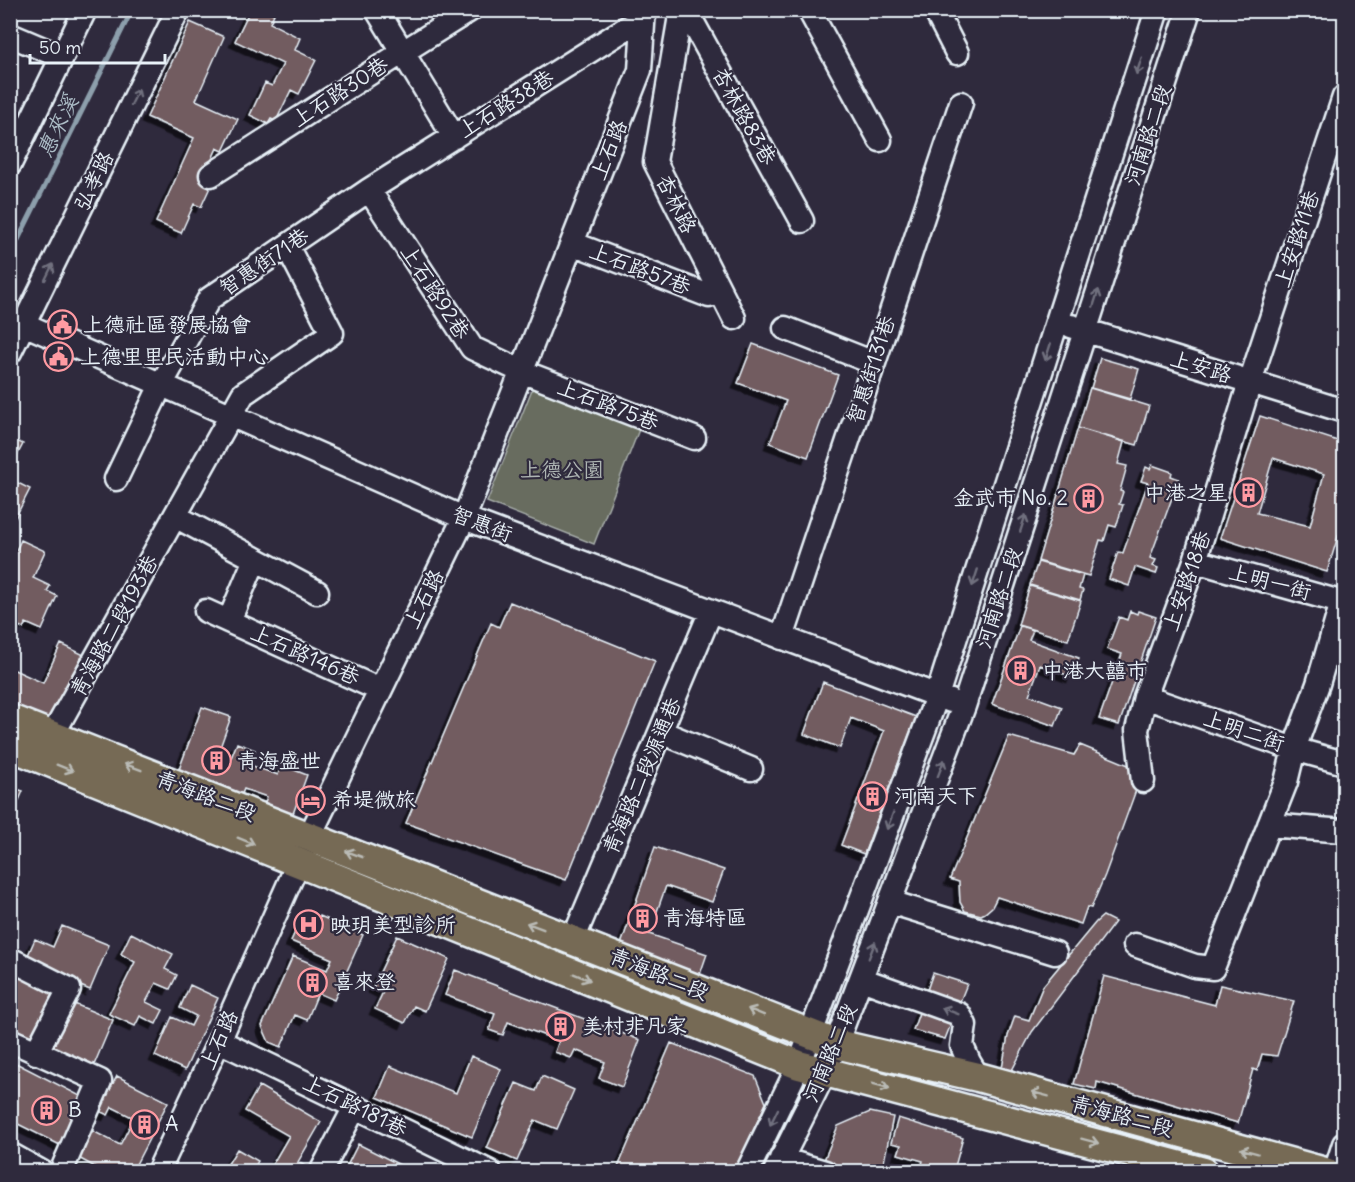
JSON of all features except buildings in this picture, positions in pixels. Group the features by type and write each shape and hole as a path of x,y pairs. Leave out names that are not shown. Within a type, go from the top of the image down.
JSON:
{"main road":[{"name":"青海路二段","path":"10,719 836,1044 978,1077 1325,1172"},
{"name":"青海路二段","path":"10,746 812,1068 1204,1172"}],"street":[{"path":"10,164 85,10"},
{"name":"弘孝路","path":"10,352 17,321 178,10"},
{"path":"377,10 454,137"},
{"name":"上石路30巷","path":"211,175 470,10"},
{"name":"杏林路","path":"681,10 655,162 734,318"},
{"name":"杏林路83巷","path":"686,10 802,221"},
{"path":"809,10 880,140"},
{"path":"935,10 957,53"},
{"name":"河南路二段","path":"778,1165 812,1068 810,1034 937,696 1157,10"},
{"name":"河南路二段","path":"747,1172 812,1068 836,1044 861,979 964,706 1189,10"},
{"name":"上石路38巷","path":"369,190 644,14"},
{"name":"上石路","path":"158,1172 298,862 464,518 640,70 644,14"},
{"path":"10,35 62,57"},
{"name":"上安路11巷","path":"1250,382 1344,97"},
{"name":"智惠街131巷","path":"782,638 961,103"},
{"name":"智惠街71巷","path":"116,479 161,385 209,299 369,190"},
{"name":"上石路92巷","path":"369,190 472,348 521,371"},
{"name":"上石路57巷","path":"572,243 709,296"},
{"name":"青海路二段193巷","path":"52,736 243,394 332,333 286,246"},
{"name":"智惠街","path":"17,321 464,518 964,706"},
{"name":"上安路","path":"1057,322 1344,411"},
{"path":"784,328 874,363"},
{"name":"上石路75巷","path":"521,371 694,438"},
{"name":"上安路18巷","path":"1143,781 1137,730 1145,697 1196,561 1250,382"},
{"path":"176,516 316,592"},
{"name":"上石路146巷","path":"229,621 255,559"},
{"name":"上明一街","path":"1196,561 1343,602"},
{"path":"1135,945 1195,966 1213,968 1286,783 1294,749 1318,684 1343,602"},
{"name":"上石路146巷","path":"206,610 380,690"},
{"name":"青海路二段源通巷","path":"573,940 711,611"},
{"name":"上明二街","path":"1145,697 1294,749 1344,763"},
{"path":"661,732 752,769"},
{"path":"1269,825 1344,831"},
{"path":"890,902 1055,953"},
{"path":"10,959 69,989 36,1053"},
{"path":"861,979 959,1014 965,1025 962,1046 978,1077"},
{"path":"10,1040 100,1081 61,1172"},
{"name":"上石路181巷","path":"219,1041 490,1172"},
{"path":"321,1172 355,1107"},
{"path":"1335,1172 1344,1144"},
{"path":"10,1154 42,1172"},
{"path":"778,1165 825,1172"}],"green space":[{"name":"上德公園","path":"533,387 640,427 594,544 487,502"}],"waterway":[{"name":"惠來溪","path":"10,256 132,10"}],"place":[{"name":"上德社區發展協會","path":"62,325"},
{"name":"上德里里民活動中心","path":"59,357"},
{"name":"中港之星","path":"1249,493"},
{"name":"金武市 No. 2","path":"1089,498"},
{"name":"中港大囍市","path":"1021,671"},
{"name":"青海盛世","path":"216,761"},
{"name":"河南天下","path":"873,796"},
{"name":"希堤微旅","path":"311,800"},
{"name":"青海特區","path":"642,918"},
{"name":"映玥美型診所","path":"309,925"},
{"name":"喜來登","path":"312,982"},
{"name":"美村非凡家","path":"561,1026"},
{"name":"B","path":"47,1110"},
{"name":"A","path":"144,1124"}]}
